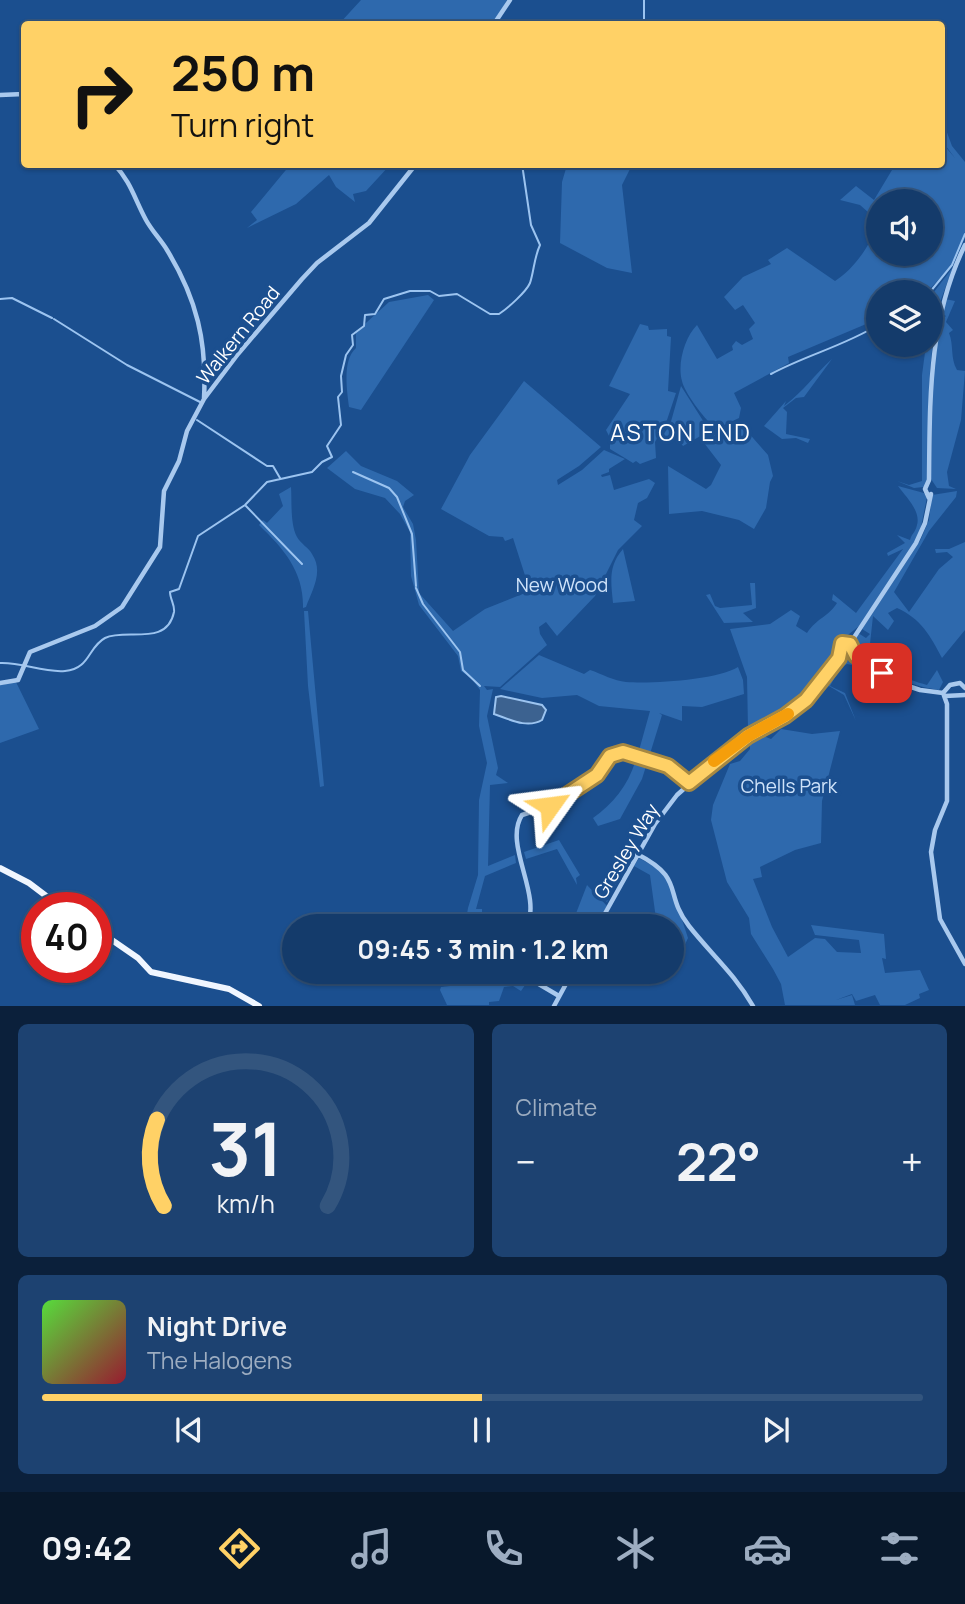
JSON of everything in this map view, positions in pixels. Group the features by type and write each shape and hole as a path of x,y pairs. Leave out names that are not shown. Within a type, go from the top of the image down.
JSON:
{"main road":[{"path":"0,868 38,892"},
{"path":"112,940 138,958 151,972 229,989 259,1006"}],"street":[{"path":"496,21 510,0"},
{"path":"0,95 21,94"},
{"name":"Walkern Road","path":"117,168 134,189 144,216 167,249 192,299 204,351 204,399"},
{"name":"Walkern Road","path":"204,399 238,354 302,279 317,263 369,223 413,168"},
{"name":"Gresley Way","path":"604,914 663,812 689,783 748,736 802,704 839,658 849,651 853,639 916,543 925,523 929,495 933,491 930,484 931,367 943,302 965,245"},
{"path":"0,683 18,680 25,661 35,649 73,637 108,620 132,594 160,547 164,491 179,461 187,431 204,399"},
{"path":"849,651 900,683 927,692 952,697 963,695 965,688 960,683 950,685 942,694"},
{"path":"942,694 947,704 947,801 933,838 931,852 940,919 965,964"},
{"path":"947,704 952,697"},
{"path":"531,914 519,851 517,824 522,816 550,806 573,792 597,775 615,754 623,752 668,766 689,783"},
{"path":"637,854 664,871 687,923 729,969 753,1006"},
{"path":"539,984 559,996"},
{"path":"554,1006 566,984"}],"green space":[{"path":"361,0 507,0 495,21 342,21"},
{"path":"945,127 952,146 965,162 965,238 952,265 938,280 866,280 866,324 788,357 789,363 734,393 741,408 739,418 722,426 713,426 686,392 682,381 681,359 686,343 697,325 717,359 733,350 732,346 736,341 742,345 753,339 749,329 755,323 743,305 735,310 724,297 743,277 771,264 768,260 787,248 835,281 856,262 866,247 866,266 943,266 943,189 881,189 893,168 945,168 945,146 955,158 945,145"},
{"path":"288,168 387,168 366,191 353,194 355,202 336,187 329,175 296,204 247,228 257,220 251,212"},
{"path":"566,168 630,168 622,185 632,273 607,268 560,243 562,182"},
{"path":"856,186 866,194 866,210 860,205 840,200"},
{"path":"953,267 943,294 943,280"},
{"path":"428,295 434,300 361,410 349,407 347,368 356,348 356,332 389,302"},
{"path":"945,299 955,301 946,322 953,330 949,333 955,365 957,370 965,371 961,420 947,472 949,486 956,489 937,488 931,479 933,366 935,357 943,357 943,318 946,316 943,314"},
{"path":"640,324 648,326 649,330 667,329 667,336 671,337 668,391 676,393 667,420 655,442 656,458 640,464 636,461 633,463 610,449 610,438 606,430 630,394 609,386"},
{"path":"924,357 931,357 927,483 924,487 914,488 897,481 909,485 922,481"},
{"path":"832,359 804,397 796,398 783,408 787,412 786,434 810,439 808,443 796,438 782,439 764,426 786,401 784,406"},
{"name":"New Wood","path":"524,381 601,447 557,480 558,485 582,470 604,450 625,459 601,475 610,475 614,490 649,479 655,483 647,498 638,503 634,520 642,526 618,550 595,596 557,636 546,622 539,627 547,645 500,687 484,686 487,690 493,689 487,716 498,768 496,775 508,783 490,785 488,866 515,855 516,863 485,876 476,909 482,909 482,914 467,914 478,875 479,800 487,763 479,726 480,690 472,679 461,671 458,656 419,605 411,576 410,532 400,514 385,498 355,489 327,468 346,451 361,466 397,481 414,495 405,501 403,507 413,524 416,540 419,593 453,631 485,609 530,591 513,538 505,541 503,537 489,536 441,509 470,455"},
{"path":"681,386 707,427 704,434 683,446 674,433 675,429 668,439 663,435 670,425"},
{"path":"739,422 768,455 773,476 766,508 754,529 739,520 702,511 669,514 668,466 706,489 711,485 721,465 701,439"},
{"path":"898,486 924,493 927,497 920,532 913,546 859,626 838,643 832,658 805,697 782,716 748,729 747,677 730,629 770,624 791,610 800,616 796,626 807,633 837,603 832,600 833,594 856,613 903,549 888,556 887,553 905,543 897,535 910,540 916,528 918,520 915,509"},
{"path":"291,487 295,532 311,552 317,567 314,588 306,607 303,608 300,583 291,562 259,525 263,520 267,523 283,506 279,494"},
{"path":"957,491 956,497 929,531 894,592 909,612 939,569 953,557 947,552 936,553 935,549 949,549 965,542 965,630 942,658 924,628 897,608 888,613 894,621 888,630 873,616 869,653 888,669 927,685 937,670 943,682 939,690 883,672 859,655 855,645 858,633 866,638 870,634 862,629 920,541 929,520 932,495"},
{"path":"623,549 635,601 613,603 613,568"},
{"path":"750,583 755,583 756,608 743,613 753,622 724,623 706,595 710,594 715,606 720,608 752,605"},
{"path":"304,611 308,611 324,786 320,787 308,686"},
{"path":"539,655 584,674 590,670 626,682 667,682 700,678 738,667 744,694 702,707 682,706 682,721 659,713 662,715 649,757 638,754 650,711 599,706 577,695 542,698 500,689"},
{"path":"846,658 853,659 862,667 847,664 840,668 830,686 845,693 856,721 844,695 829,686 806,708 768,732 768,728 805,706 837,665"},
{"path":"16,682 39,729 0,743 0,685"},
{"name":"Chells Park","path":"781,729 812,734 840,731 822,801 821,843 795,850 760,867 762,877 753,879 772,927 788,957 815,938 825,939 837,952 861,953 859,940 815,935 811,925 884,934 886,959 882,958 885,973 920,970 929,990 919,994 920,998 905,1005 880,1005 875,995 856,1001 852,994 836,1000 852,995 855,1005 785,1005 781,984 751,934 749,918 727,882 711,820 713,805 730,764 740,761 750,749 750,743 764,730 766,737 771,739"},
{"path":"636,759 647,763 642,779 620,819 598,826 593,818 620,792"},
{"path":"559,840 580,875 576,878 577,885 557,849 526,859 524,852"},
{"path":"627,855 630,858 607,902 597,892 597,888 617,870"},
{"path":"639,858 662,871 671,886 680,914 655,914 650,875 634,866"},
{"path":"587,885 607,906 603,914 576,914"},
{"path":"684,926 688,938 684,947"},
{"path":"526,984 521,991 513,986 504,987 499,1001 489,1002 489,1005 447,1005 441,987"}],"shaded area":[{"path":"496,697 542,705 546,710 542,720 530,724 494,714"}],"waterway":[{"path":"644,0 644,21"},
{"path":"0,663 65,671 84,662 105,638 155,633 170,623 174,612 170,592 179,589 198,536 245,505 267,482 312,472 332,457 327,446 341,425 338,397 342,392 341,376 346,355 353,345 352,335 364,326 365,315 375,314 384,299 410,291 430,291 439,296 457,294 490,314 499,314 516,300 530,283 540,245 531,225 523,168"},
{"path":"940,280 952,265 965,234"},
{"path":"0,299 12,298 52,318"},
{"path":"54,319 127,365 200,402"},
{"path":"771,374 866,331"},
{"path":"197,420 267,466 273,466 280,478"},
{"path":"353,472 389,488 397,497 412,534 416,586"},
{"path":"245,505 302,564"},
{"path":"416,588 423,604 460,652 463,670 480,686"}],"slow traffic":[{"path":"714,761 748,736 788,714"}],"district":[{"name":"ASTON END","path":"681,432"}],"route":[{"path":"550,806 597,775 610,756 623,752 668,766 689,783 748,736 785,716 806,700 839,658 842,643 850,644 856,656 882,673"}]}
